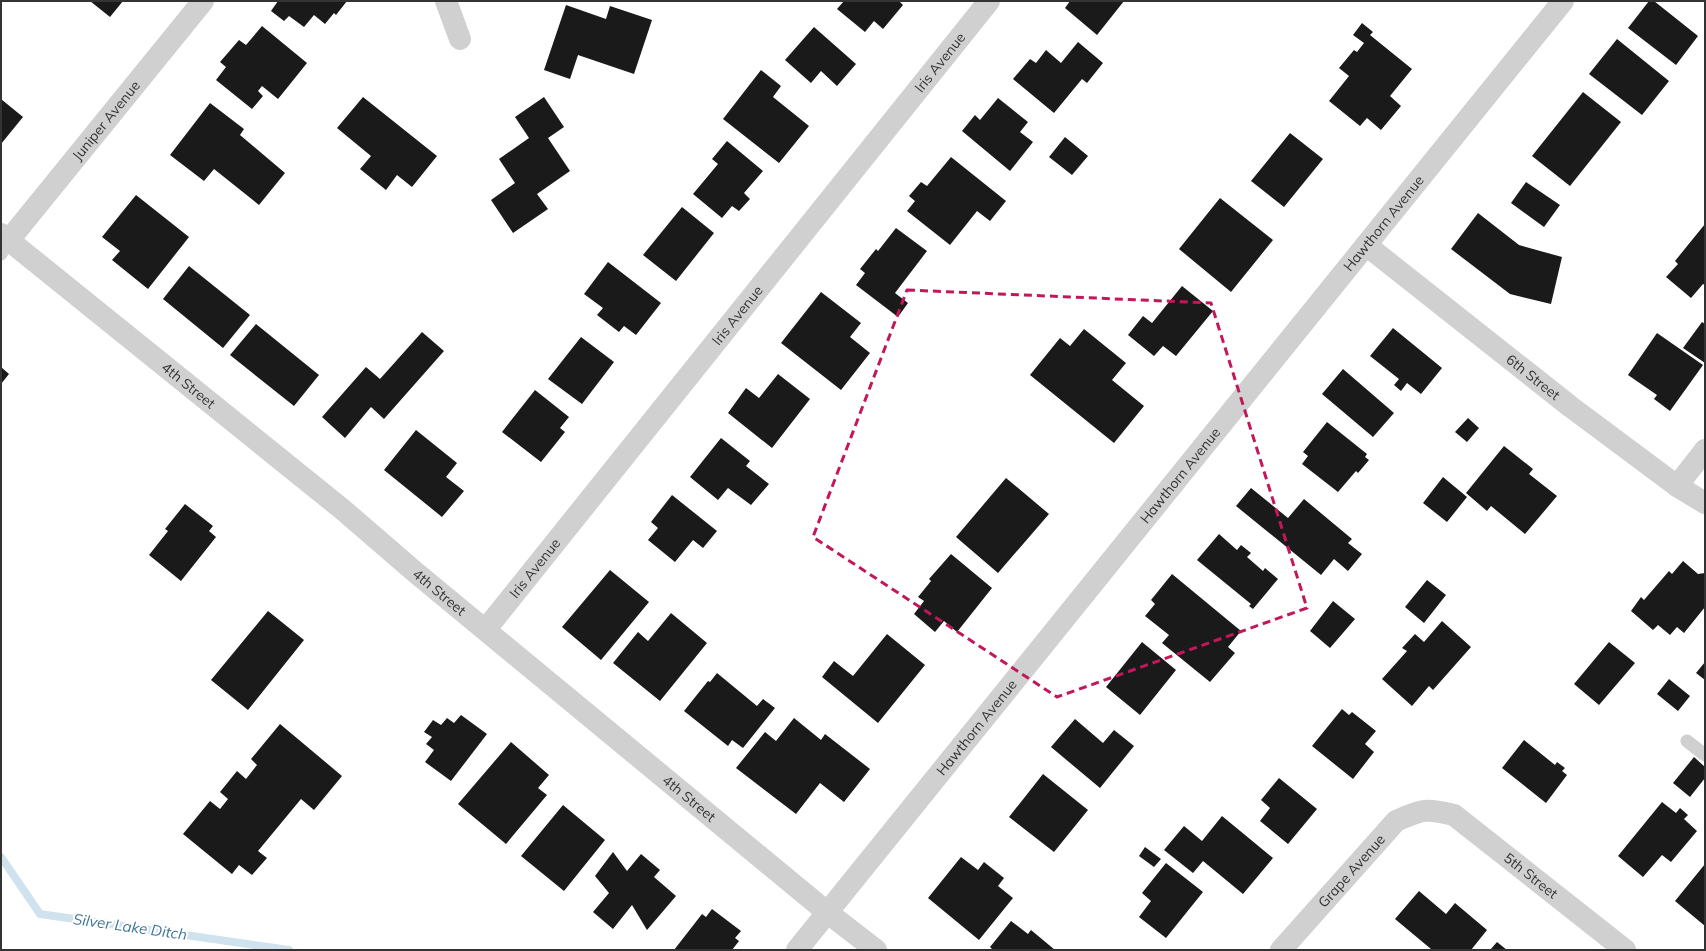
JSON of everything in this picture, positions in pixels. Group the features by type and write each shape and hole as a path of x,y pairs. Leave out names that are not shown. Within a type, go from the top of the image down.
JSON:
{"street":[{"name":"Juniper Avenue","path":"4,243 203,1"},
{"path":"446,1 460,39"},
{"name":"Iris Avenue","path":"486,629 989,1"},
{"name":"Hawthorn Avenue","path":"797,950 1563,1"},
{"name":"4th Street","path":"4,243 342,509 415,572 486,629 828,913 876,950"},
{"name":"6th Street","path":"1366,245 1571,407 1677,486 1705,503"},
{"path":"1677,486 1705,450"},
{"name":"Grape Avenue","path":"1281,950 1396,821 1417,811 1432,810"},
{"name":"5th Street","path":"1432,810 1454,815 1625,950"}],"lane":[{"path":"1687,741 1705,756"}],"highlighted area":[{"path":"907,290 1211,303 1307,608 1057,697 813,537"}],"building":[{"path":"90,1 123,1 110,17"},
{"path":"278,1 347,1 336,15 334,13 325,24 314,15 304,27 289,16 284,21 271,11"},
{"path":"844,1 899,1 903,5 883,29 874,21 865,32 837,9"},
{"path":"1070,1 1124,1 1097,35 1065,8"},
{"path":"1649,1 1654,1 1698,36 1676,65 1628,28"},
{"path":"566,5 606,19 610,6 652,20 634,74 578,55 570,79 544,70"},
{"path":"1362,23 1373,32 1370,35 1412,69 1390,96 1401,106 1381,130 1367,118 1360,126 1329,101 1349,76 1339,68 1354,50 1357,52 1364,43 1353,35"},
{"path":"262,26 307,63 278,99 262,86 258,91 263,96 252,109 216,80 226,67 220,62 239,40 246,45"},
{"path":"814,27 856,64 837,86 821,71 811,83 785,60"},
{"path":"1617,39 1669,81 1642,115 1589,74"},
{"path":"1078,42 1103,63 1087,83 1082,79 1054,113 1013,79 1030,59 1036,63 1046,50 1061,63"},
{"path":"761,70 781,86 773,97 809,126 779,163 723,119"},
{"path":"1583,92 1621,122 1570,186 1532,156"},
{"path":"363,97 437,156 412,187 397,175 386,190 360,169 371,156 337,128"},
{"path":"544,97 564,127 548,138 570,171 537,194 548,209 513,233 491,200 515,183 499,159 529,138 515,117"},
{"path":"998,98 1028,122 1020,132 1033,142 1010,171 962,131 975,115 980,120"},
{"path":"1,99 23,117 1,144"},
{"path":"210,103 244,129 240,135 285,173 259,205 214,169 204,181 170,155"},
{"path":"1290,133 1323,159 1284,207 1251,181"},
{"path":"1065,137 1088,156 1072,175 1049,157"},
{"path":"727,141 763,171 744,193 750,199 739,211 732,206 722,218 693,194 718,164 712,159"},
{"path":"951,157 1006,201 990,221 977,211 950,245 907,211 915,201 909,196 921,182 927,186"},
{"path":"1526,182 1560,205 1544,227 1511,203"},
{"path":"136,195 189,237 148,289 112,260 120,251 102,237"},
{"path":"1220,198 1273,240 1231,292 1179,249"},
{"path":"682,207 714,233 676,281 643,255"},
{"path":"1478,213 1519,245 1562,257 1551,304 1510,294 1451,249"},
{"path":"1705,224 1705,285 1703,284 1691,298 1666,277 1678,264 1675,261"},
{"path":"896,228 927,251 895,293 908,303 898,317 856,285 865,273 860,269 876,249 878,251"},
{"path":"608,262 661,303 636,335 624,326 619,332 597,315 603,308 584,294"},
{"path":"189,266 250,315 223,348 163,299"},
{"path":"1182,286 1213,311 1176,356 1163,346 1154,356 1128,335 1143,316 1152,323"},
{"path":"821,292 861,323 850,337 870,353 841,390 781,343"},
{"path":"1702,322 1705,324 1705,363 1683,348"},
{"path":"256,324 319,375 294,406 230,355"},
{"path":"1393,328 1442,368 1421,394 1407,383 1401,391 1394,385 1399,379 1370,356"},
{"path":"1084,329 1126,363 1112,380 1144,406 1114,443 1030,375 1060,338 1070,346"},
{"path":"422,332 444,351 384,419 371,407 345,438 322,417 366,367 380,379"},
{"path":"1657,333 1703,365 1670,411 1654,399 1657,395 1628,375"},
{"path":"581,337 614,362 582,404 548,379"},
{"path":"1,367 9,374 1,384"},
{"path":"1343,369 1394,413 1373,437 1322,394"},
{"path":"778,374 810,399 772,448 728,413 746,388 759,398"},
{"path":"535,390 569,417 560,428 565,432 541,462 502,432"},
{"path":"1468,418 1479,428 1467,442 1455,432"},
{"path":"1327,422 1367,454 1365,457 1369,460 1358,473 1356,471 1338,492 1302,464 1308,456 1303,452"},
{"path":"416,430 457,463 446,477 464,491 442,517 384,470"},
{"path":"721,438 750,461 746,466 769,484 751,505 728,488 718,500 690,477"},
{"path":"1504,446 1533,469 1529,474 1557,496 1525,534 1491,506 1487,511 1466,493"},
{"path":"1443,477 1467,497 1447,522 1423,503"},
{"path":"1006,478 1049,514 998,573 956,537"},
{"path":"1251,488 1288,518 1304,499 1352,539 1348,543 1362,554 1348,571 1334,559 1321,575 1236,506"},
{"path":"672,495 717,531 703,548 693,540 675,562 648,540 658,528 651,522"},
{"path":"185,504 213,526 209,531 216,537 181,581 149,555 168,531 165,529"},
{"path":"1219,534 1237,550 1241,545 1251,553 1247,557 1263,571 1265,568 1278,579 1253,609 1249,606 1251,604 1197,560"},
{"path":"951,554 992,588 957,632 944,621 935,632 914,614 924,601 918,597 931,581 929,579"},
{"path":"1683,561 1698,574 1705,573 1705,607 1684,633 1677,627 1670,635 1658,625 1653,630 1631,611 1641,597 1644,600 1669,571 1672,574"},
{"path":"610,570 649,602 601,660 562,627"},
{"path":"1172,574 1241,631 1228,647 1235,653 1210,682 1162,643 1169,635 1145,616 1155,604 1151,600"},
{"path":"1427,580 1446,595 1424,623 1405,607"},
{"path":"1333,601 1355,619 1330,648 1310,631"},
{"path":"268,611 304,640 248,710 211,680"},
{"path":"671,613 707,643 660,701 613,663 638,632 648,641"},
{"path":"1442,621 1471,647 1433,690 1429,686 1412,706 1382,679 1407,651 1402,648 1415,634 1424,642"},
{"path":"887,634 925,665 878,723 822,677 834,661 853,676"},
{"path":"1142,642 1176,670 1140,715 1106,687"},
{"path":"1609,642 1635,663 1599,705 1574,684"},
{"path":"1705,662 1705,680 1696,673"},
{"path":"717,673 757,706 763,699 775,708 743,748 732,740 728,746 684,711 708,681 710,682"},
{"path":"1669,679 1690,696 1678,711 1657,694"},
{"path":"1342,709 1349,715 1352,712 1376,731 1365,744 1374,752 1353,779 1312,746"},
{"path":"461,715 487,734 451,781 425,762 434,750 426,744 432,737 424,732 433,720 441,725 447,718 454,723"},
{"path":"794,718 821,740 825,734 870,769 844,802 820,783 796,814 736,768 765,732 776,741"},
{"path":"1075,719 1103,743 1114,730 1134,746 1100,788 1051,747"},
{"path":"280,724 342,776 314,810 301,799 258,851 267,858 252,875 239,865 232,874 183,834 210,801 220,809 228,799 220,792 237,771 246,779 257,765 251,759"},
{"path":"1524,740 1555,765 1557,762 1565,768 1562,771 1567,775 1546,803 1502,768"},
{"path":"511,742 549,775 538,788 547,795 506,844 458,804"},
{"path":"1694,757 1705,767 1705,778 1690,797 1673,783"},
{"path":"1043,774 1088,810 1054,852 1009,817"},
{"path":"1279,778 1317,809 1288,844 1260,821 1270,808 1261,800"},
{"path":"1662,802 1676,813 1680,808 1688,815 1684,819 1697,831 1671,862 1662,855 1643,877 1618,856"},
{"path":"563,805 605,840 564,891 521,856"},
{"path":"1222,816 1273,858 1243,894 1203,861 1193,873 1164,850 1184,826 1202,841"},
{"path":"1145,847 1161,859 1154,867 1139,856"},
{"path":"613,852 627,871 641,854 660,870 654,877 676,896 647,930 632,905 613,929 593,912 609,893 595,876"},
{"path":"961,857 978,870 984,862 1004,878 998,886 1013,898 979,940 928,898"},
{"path":"1166,863 1203,892 1166,938 1139,917 1151,901 1142,893"},
{"path":"1705,864 1705,926 1675,901"},
{"path":"1419,891 1446,914 1455,903 1487,930 1471,950 1429,950 1431,949 1395,919"},
{"path":"712,909 741,931 735,938 739,941 732,950 674,950 702,914 706,917"},
{"path":"1011,921 1028,934 1031,930 1055,950 993,950 990,947"},
{"path":"1497,942 1507,950 1490,950"}],"waterway":[{"name":"Silver Lake Ditch","path":"1,857 40,914 289,950"}]}
